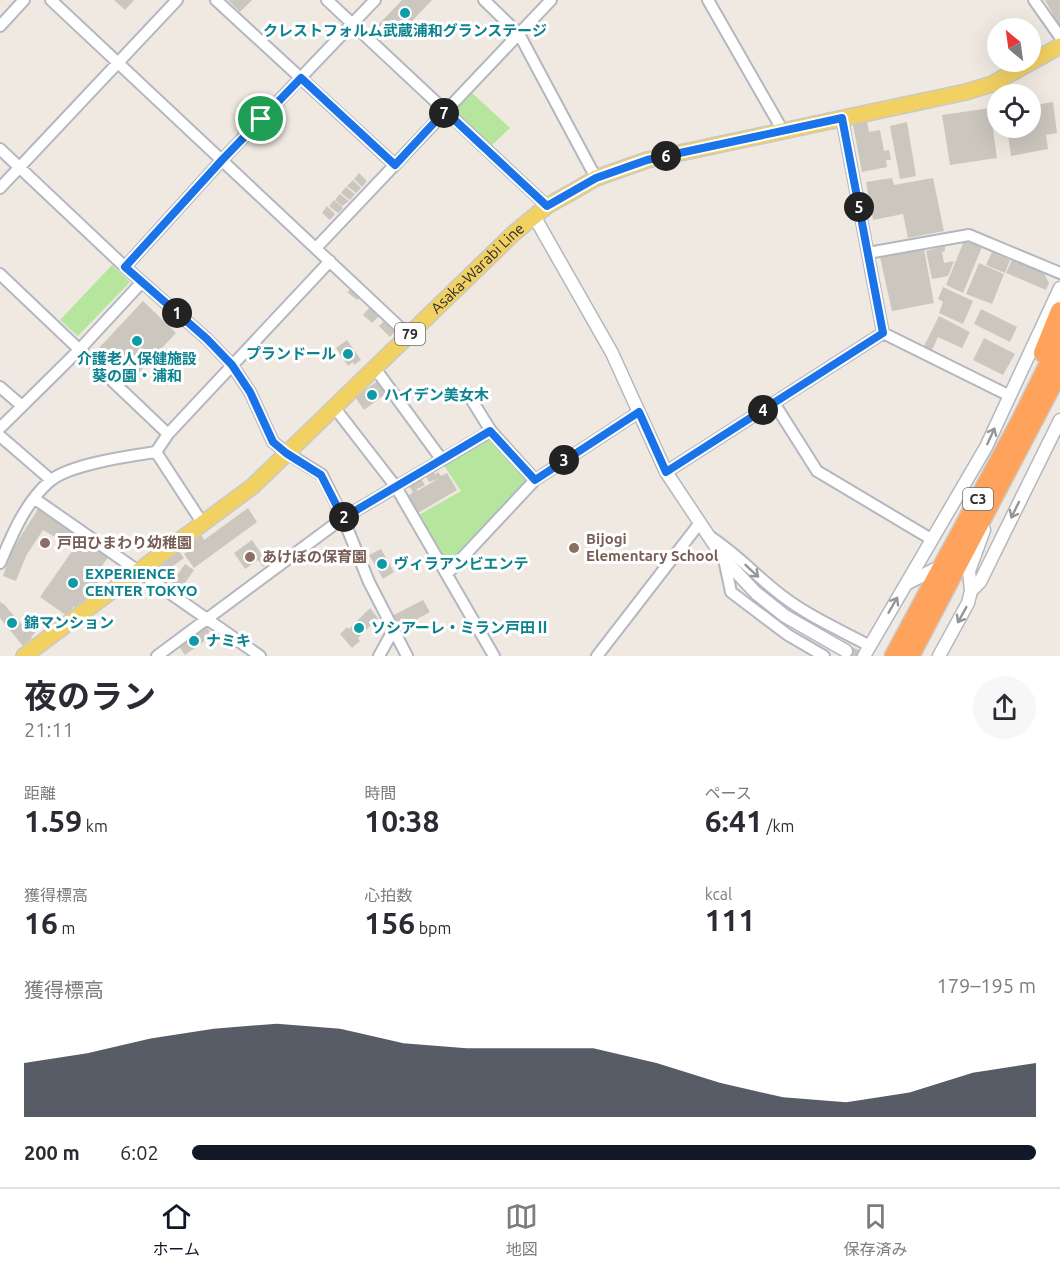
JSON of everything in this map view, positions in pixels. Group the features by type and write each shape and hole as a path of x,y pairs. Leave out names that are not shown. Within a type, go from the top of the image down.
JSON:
{"highway":[{"path":"1038,369 1060,310"},
{"name":"C3","path":"919,624 1060,341"},
{"name":"C3","path":"892,656 919,624 1060,370"},
{"path":"1037,432 1060,390"},
{"path":"911,656 919,624"}],"main road":[{"name":"Asaka-Warabi Line","path":"24,656 253,486 514,233 547,206 596,178 647,160 981,88 1059,44"}],"street":[{"path":"0,26 24,0"},
{"path":"51,0 408,335"},
{"path":"0,188 177,0"},
{"path":"216,0 395,165"},
{"path":"327,0 547,206"},
{"path":"125,267 222,160 375,0"},
{"path":"484,0 519,34 596,178"},
{"path":"316,248 551,0"},
{"path":"708,0 783,131"},
{"path":"1034,0 1059,44"},
{"path":"842,118 883,333"},
{"path":"0,149 125,267 207,339 232,365 250,392 273,442 321,475 343,518 369,582 407,656"},
{"path":"534,216 612,353 666,472 724,559 756,593 785,616 846,651"},
{"path":"868,253 969,235 1060,273"},
{"path":"0,563 16,527 34,499 51,480 83,466 156,452 168,434 330,261"},
{"path":"0,274 168,434"},
{"path":"0,428 79,350 142,282"},
{"path":"703,529 729,548 762,580 783,596 867,651 986,447 1060,288"},
{"path":"883,333 1010,396"},
{"path":"666,472 883,333"},
{"path":"374,367 442,460"},
{"path":"0,387 22,406"},
{"path":"468,394 490,431 535,480"},
{"path":"774,403 817,471 932,539"},
{"path":"334,407 396,487 494,656"},
{"path":"447,574 535,480 639,412"},
{"path":"971,591 980,582 1060,420"},
{"path":"157,656 343,518 490,431"},
{"path":"0,436 51,480"},
{"path":"156,452 203,524"},
{"path":"34,499 260,656"},
{"path":"939,656 969,603 971,591 969,571 988,520"},
{"path":"598,656 703,529"},
{"path":"724,559 731,592 788,635 824,656"},
{"path":"905,585 936,569"},
{"path":"379,656 394,629"}],"green space":[{"path":"469,90 510,128 491,146 451,109"},
{"path":"112,265 130,282 78,336 60,320"},
{"path":"486,438 492,438 526,476 526,482 451,564 445,564 417,516 461,491 443,464"}],"building":[{"path":"114,0 134,0 125,10"},
{"path":"228,0 252,0 240,12"},
{"name":"クレストフォルム武蔵浦和グランステージ","path":"402,0 432,0 394,40 378,25"},
{"path":"1045,0 1060,0 1060,27"},
{"path":"1053,102 1057,133 1046,135 1048,149 1011,156 1008,138 1041,138 1041,104"},
{"path":"987,108 987,138 994,138 997,158 950,165 942,115"},
{"path":"867,121 869,132 880,130 884,151 889,150 891,160 886,160 887,167 862,172 853,125"},
{"path":"907,122 916,176 900,179 890,126"},
{"path":"359,173 367,181 362,187 354,179"},
{"path":"892,178 894,185 933,178 944,231 908,238 903,214 873,220 866,182"},
{"path":"353,180 361,188 356,193 347,186"},
{"path":"346,187 355,194 350,200 341,193"},
{"path":"340,194 349,201 342,206 335,200"},
{"path":"334,200 343,208 338,213 329,206"},
{"path":"327,206 335,214 330,220 322,213"},
{"path":"964,241 969,243 970,241 982,247 963,293 946,285"},
{"path":"945,246 945,251 942,252 944,263 954,261 948,276 932,279 926,251"},
{"path":"924,249 934,303 892,311 880,257"},
{"path":"992,252 1010,260 1005,273 986,265"},
{"path":"1012,260 1044,273 1049,283 1046,290 1006,273"},
{"path":"979,263 1004,274 992,304 966,294"},
{"path":"943,287 973,301 963,324 939,313 943,302 938,299"},
{"path":"352,289 360,297 357,300 347,292"},
{"name":"介護老人保健施設 葵の園・浦和","path":"143,301 176,333 132,380 98,349"},
{"path":"370,307 379,316 372,323 363,315"},
{"path":"981,309 1017,327 1010,342 974,324"},
{"path":"939,316 970,332 962,348 938,337 932,350 924,346"},
{"path":"385,320 396,331 390,337 379,326"},
{"path":"984,338 1015,354 1003,375 973,360"},
{"name":"プランドール","path":"347,340 361,360 348,366 336,348"},
{"name":"ハイデン美女木","path":"379,380 388,392 364,410 355,397"},
{"path":"433,470 435,474 438,472 441,476 447,473 457,490 418,513 408,496 413,492 409,486 420,477 425,485 417,491 438,479 429,482 425,475"},
{"path":"248,508 257,522 194,568 184,554 192,549 189,543 201,534 204,540"},
{"path":"38,509 72,531 64,542 43,530 26,556 16,581 3,576 12,550"},
{"name":"EXPERIENCE CENTER TOKYO","path":"82,537 109,556 102,566 107,569 78,610 74,606 67,616 40,597"},
{"name":"あけぼの保育園","path":"252,540 268,563 263,567 258,560 245,569 234,553"},
{"name":"ヴィラアンビエンテ","path":"381,549 394,572 383,579 369,555"},
{"path":"178,550 184,558 162,574 156,565"},
{"path":"185,564 194,570 178,593 169,587"},
{"path":"423,600 430,612 399,629 392,616"},
{"name":"錦マンション","path":"0,601 27,631 31,628 35,633 23,646 0,618"},
{"name":"ソシアーレ・ミラン戸田Ⅱ","path":"370,608 378,618 358,638 360,641 352,648 340,634 347,627 349,629"},
{"name":"ナミキ","path":"205,625 210,632 208,633 210,637 185,655 178,645"}],"tunnel":[{"path":"846,651 857,656"}],"place":[{"name":"クレストフォルム武蔵浦和グランステージ","path":"405,13"},
{"name":"介護老人保健施設 葵の園・浦和","path":"137,341"},
{"name":"プランドール","path":"348,354"},
{"name":"ハイデン美女木","path":"372,395"},
{"name":"戸田ひまわり幼稚園","path":"45,543"},
{"name":"Bijogi Elementary School","path":"574,548"},
{"name":"あけぼの保育園","path":"250,557"},
{"name":"ヴィラアンビエンテ","path":"382,564"},
{"name":"EXPERIENCE CENTER TOKYO","path":"73,583"},
{"name":"錦マンション","path":"12,623"},
{"name":"ソシアーレ・ミラン戸田Ⅱ","path":"359,628"},
{"name":"ナミキ","path":"194,641"}],"route":[{"path":"301,78 395,165 445,111 547,206 596,178 623,167 842,118 883,333 666,472 639,412 535,480 490,431 343,518 321,475 273,442 250,392 232,365 207,339 125,267 261,119 301,78"}]}
